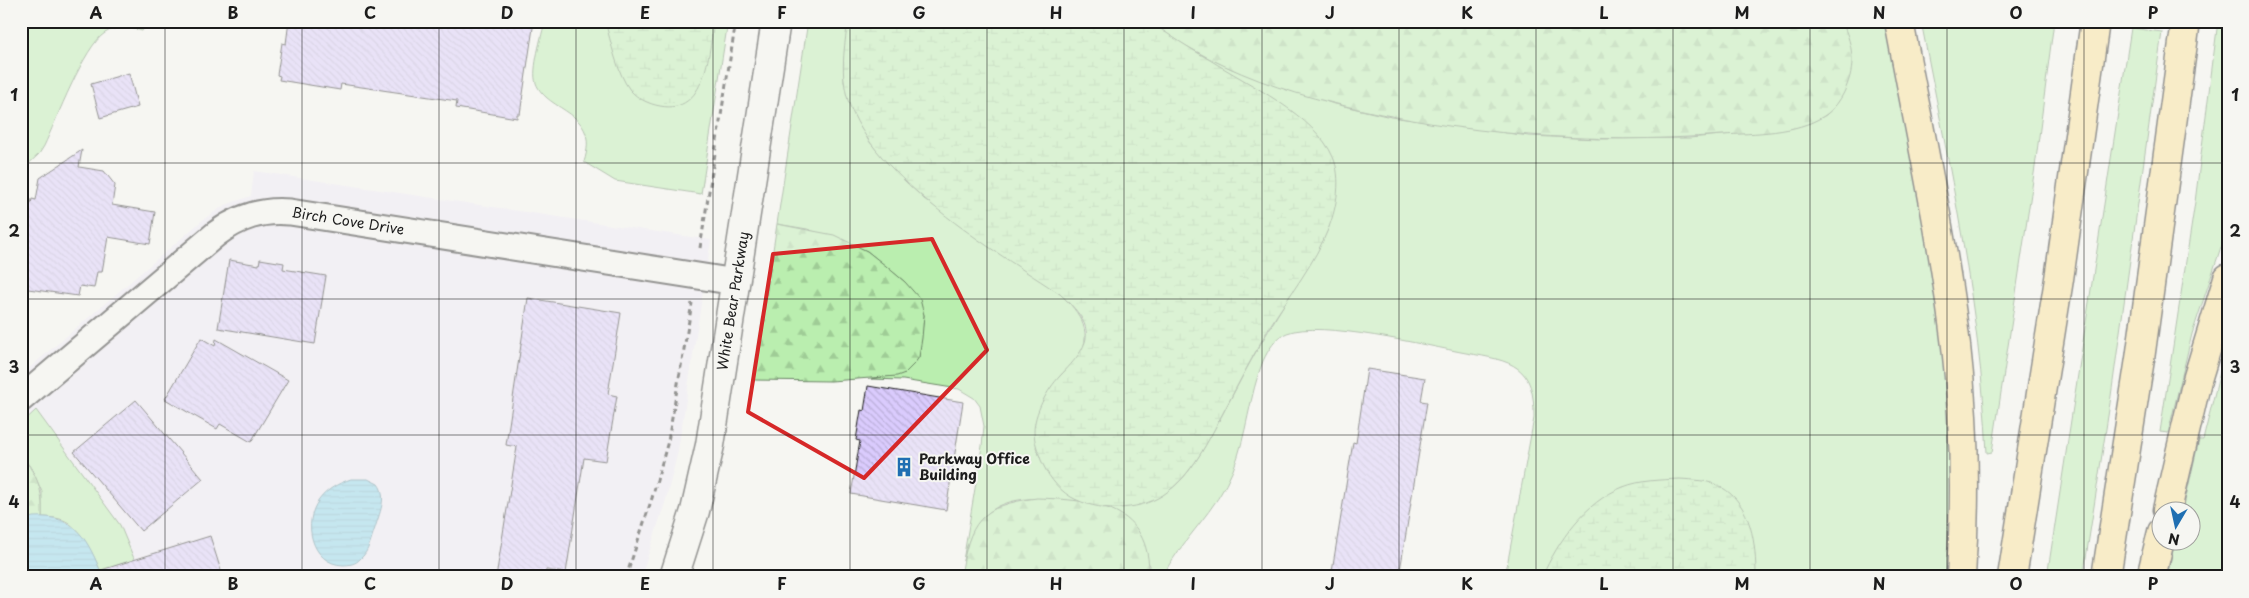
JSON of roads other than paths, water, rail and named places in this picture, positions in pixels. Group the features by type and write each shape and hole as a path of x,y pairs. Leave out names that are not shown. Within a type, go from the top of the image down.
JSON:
{"highway":[{"path":"1899,21 1940,239 1956,348 1964,462 1961,577"},
{"path":"2012,577 2059,279 2095,21"},
{"path":"2106,577 2142,350 2186,21"},
{"path":"2169,500 2197,380 2228,278"},
{"path":"2151,577 2158,550"}],"street":[{"name":"White Bear Parkway","path":"674,577 695,511 706,467 776,21"},
{"name":"Birch Cove Drive","path":"21,399 216,234 234,222 260,212 299,213 736,282"}],"water":[{"path":"351,479 368,479 378,484 382,494 382,506 366,553 357,562 343,565 332,563 323,558 317,550 311,530 311,519 314,509 322,496 342,482"},
{"path":"33,517 48,517 71,525 86,541 103,577 21,577 21,521"}],"place":[{"name":"Parkway Office Building","path":"904,467"}]}
